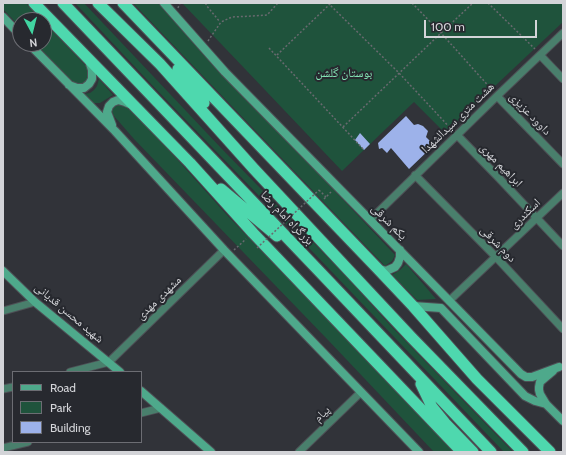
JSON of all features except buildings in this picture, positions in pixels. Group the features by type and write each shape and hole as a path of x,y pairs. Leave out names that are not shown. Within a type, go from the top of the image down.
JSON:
{"highway":[{"path":"34,3 190,163 253,233 462,452"},
{"name":"بزرگراه امام رضا","path":"63,3 491,452"},
{"name":"بزرگراه امام رضا","path":"98,3 160,64 254,169 523,452"},
{"path":"123,3 413,306 477,378 550,452"},
{"path":"143,24 254,169"},
{"path":"190,163 318,270"},
{"path":"416,373 432,407 473,452"}],"main road":[{"name":"یکم شرقی","path":"164,3 230,77 521,374 526,377 532,377 561,365"},
{"path":"3,17 12,27"},
{"path":"37,52 115,131 226,252 419,452"},
{"path":"68,84 78,88 84,88 89,84 92,79 92,70 89,60"},
{"path":"115,131 109,120 107,112 112,102 118,100 136,108"},
{"path":"378,269 386,271 395,267 400,257 400,250"},
{"name":"شهید محسن قدیانی","path":"3,271 35,302 119,371"},
{"path":"413,306 441,308 525,396 535,402 546,404"},
{"name":"یکم شرقی","path":"561,365 540,382 539,387 540,394 546,404 563,421"},
{"path":"142,392 211,452"}],"street":[{"name":"هشت متری سیدالشهدا","path":"370,220 563,34"},
{"path":"540,55 563,79"},
{"name":"داوود عزیزی","path":"497,96 563,164"},
{"name":"ابراهیم مهری","path":"457,135 563,246"},
{"name":"دوم شرقی","path":"415,176 496,257 563,329"},
{"name":"اسکندری","path":"450,301 563,193"},
{"name":"مشهدی مهدی","path":"109,362 226,252"},
{"path":"3,311 35,302"},
{"path":"74,371 109,362"},
{"name":"پیام","path":"299,452 361,392"},
{"path":"142,413 161,408"},
{"path":"3,448 24,443"}],"path":[{"path":"206,3 206,6 221,22"},
{"path":"204,48 221,22 232,17 267,15 278,3"},
{"path":"412,3 497,96"},
{"path":"343,127 473,3"},
{"path":"488,3 540,55"},
{"path":"277,55 329,4 399,73 457,135"},
{"path":"269,48 364,150"},
{"path":"257,248 319,190 326,197"},
{"path":"226,252 247,238"}],"green space":[{"path":"3,3 26,3 34,12 12,12 12,19 3,9"},
{"path":"75,3 84,3 513,452 504,452"},
{"path":"133,3 159,3 395,255 392,261 385,266"},
{"name":"بوستان گلشن","path":"182,3 563,3 563,22 445,133 414,102 342,171"},
{"path":"52,30 88,68 89,76 85,83 80,86 72,82 44,52 52,52"},
{"path":"99,79 113,95 100,103 92,103 84,94 90,93 94,90"},
{"path":"119,104 126,104 135,112 226,214 455,452 434,452 134,139 114,116 111,110"},
{"path":"406,264 436,299 417,300 392,275"}]}
